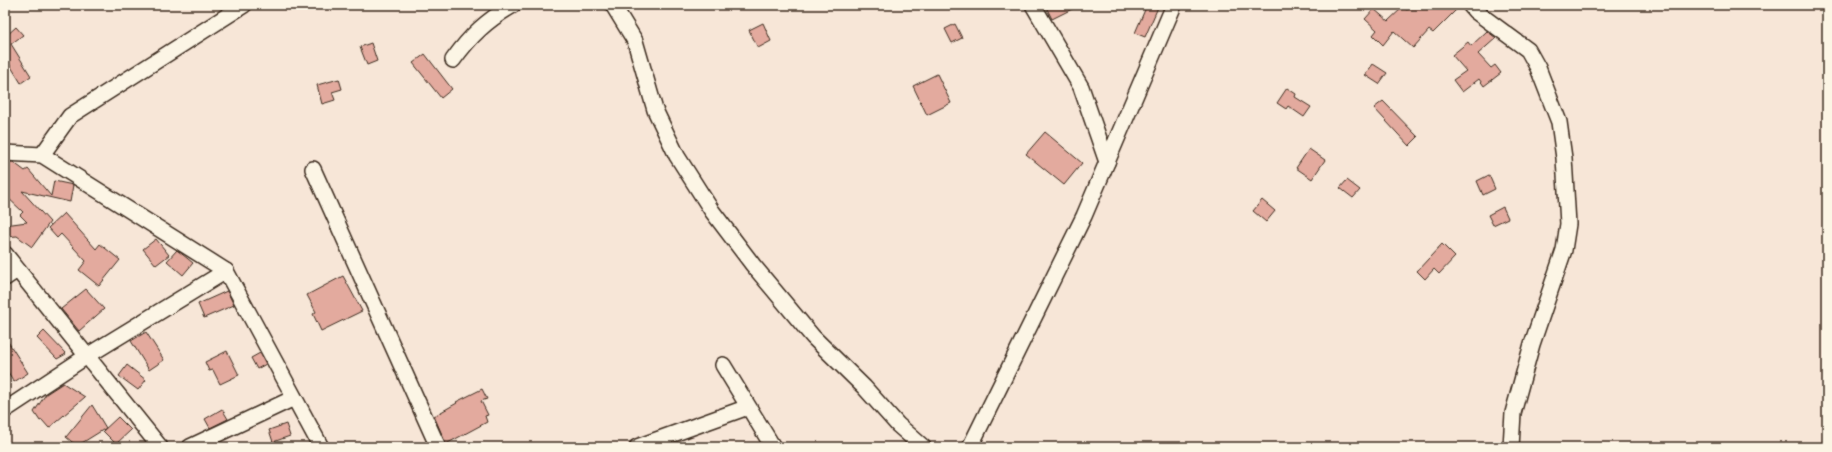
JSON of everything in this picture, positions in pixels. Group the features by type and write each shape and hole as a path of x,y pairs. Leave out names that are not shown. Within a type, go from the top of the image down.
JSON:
{"street":[{"path":"42,155 70,116 244,5"},
{"path":"453,60 469,38 486,22 513,5"},
{"path":"613,5 635,41 655,110 677,156 712,211 753,265 813,337 864,387 898,424 923,447"},
{"path":"1033,5 1081,87 1107,162"},
{"path":"970,447 1084,216 1174,5"},
{"path":"1470,5 1475,11 1528,50 1538,68 1559,122 1564,158 1568,224 1564,250 1532,344 1513,413 1511,447"},
{"path":"5,153 42,155 226,271 321,447"},
{"path":"313,169 438,447"},
{"path":"5,254 11,274 87,356 160,447"},
{"path":"5,410 87,356 226,271"},
{"path":"722,365 773,447"},
{"path":"190,447 294,398"},
{"path":"637,447 748,407"}],"building":[{"path":"1045,5 1080,5 1052,19"},
{"path":"1147,5 1159,5 1145,37 1135,33"},
{"path":"1413,5 1461,5 1433,33 1429,30 1413,48 1394,31 1383,45 1373,35 1377,30 1365,19 1374,9 1388,21 1403,7 1407,10"},
{"path":"763,23 771,41 758,48 749,30"},
{"path":"955,24 962,38 952,43 945,29"},
{"path":"16,27 23,35 11,44 31,76 21,83 5,57 5,34 6,36"},
{"path":"1487,31 1496,38 1478,54 1491,68 1495,65 1501,73 1484,86 1479,79 1462,92 1453,80 1466,71 1452,55 1468,42 1471,46"},
{"path":"371,43 377,61 367,65 360,47"},
{"path":"425,54 452,89 441,98 413,63"},
{"path":"1373,64 1387,73 1379,84 1365,75"},
{"path":"937,74 951,103 927,115 913,86"},
{"path":"339,79 342,89 332,92 335,100 322,104 317,85"},
{"path":"1287,88 1296,94 1295,97 1311,107 1304,117 1288,106 1286,109 1277,103"},
{"path":"1383,101 1418,137 1409,146 1374,108"},
{"path":"1045,132 1082,163 1064,185 1026,154"},
{"path":"1309,149 1325,160 1312,179 1296,168"},
{"path":"5,162 13,162 25,171 28,169 51,196 54,181 73,185 70,202 22,191 50,222 32,247 17,236 5,237 5,225 27,222 20,215 23,212 5,195"},
{"path":"1489,175 1495,189 1483,195 1477,181"},
{"path":"1347,180 1360,190 1353,198 1340,188"},
{"path":"1262,200 1275,211 1266,222 1253,211"},
{"path":"1503,207 1508,218 1493,225 1488,215"},
{"path":"64,213 96,249 100,244 120,260 99,286 79,270 86,261 61,234 57,238 48,228"},
{"path":"156,239 169,255 156,265 143,249"},
{"path":"1442,244 1455,257 1439,274 1434,269 1425,279 1417,271"},
{"path":"177,250 193,263 183,275 167,261"},
{"path":"343,276 362,311 321,331 313,314 316,312 307,295"},
{"path":"86,289 104,309 79,331 61,309"},
{"path":"227,291 234,305 204,318 198,304"},
{"path":"44,331 66,354 57,359 37,338"},
{"path":"146,332 164,360 149,370 131,341"},
{"path":"5,337 28,373 14,382 5,367"},
{"path":"227,351 239,375 220,384 213,370 209,371 205,362"},
{"path":"260,353 266,364 257,369 251,358"},
{"path":"127,365 146,380 138,390 119,376"},
{"path":"63,383 85,397 49,428 42,420 40,421 34,412 46,394"},
{"path":"482,389 487,399 481,401 488,415 485,416 487,422 446,444 434,416 457,403 456,402"},
{"path":"92,405 106,428 77,446 66,437"},
{"path":"222,409 228,419 210,428 205,419"},
{"path":"118,417 131,430 116,444 103,431"},
{"path":"286,424 290,436 273,442 269,430"}]}
